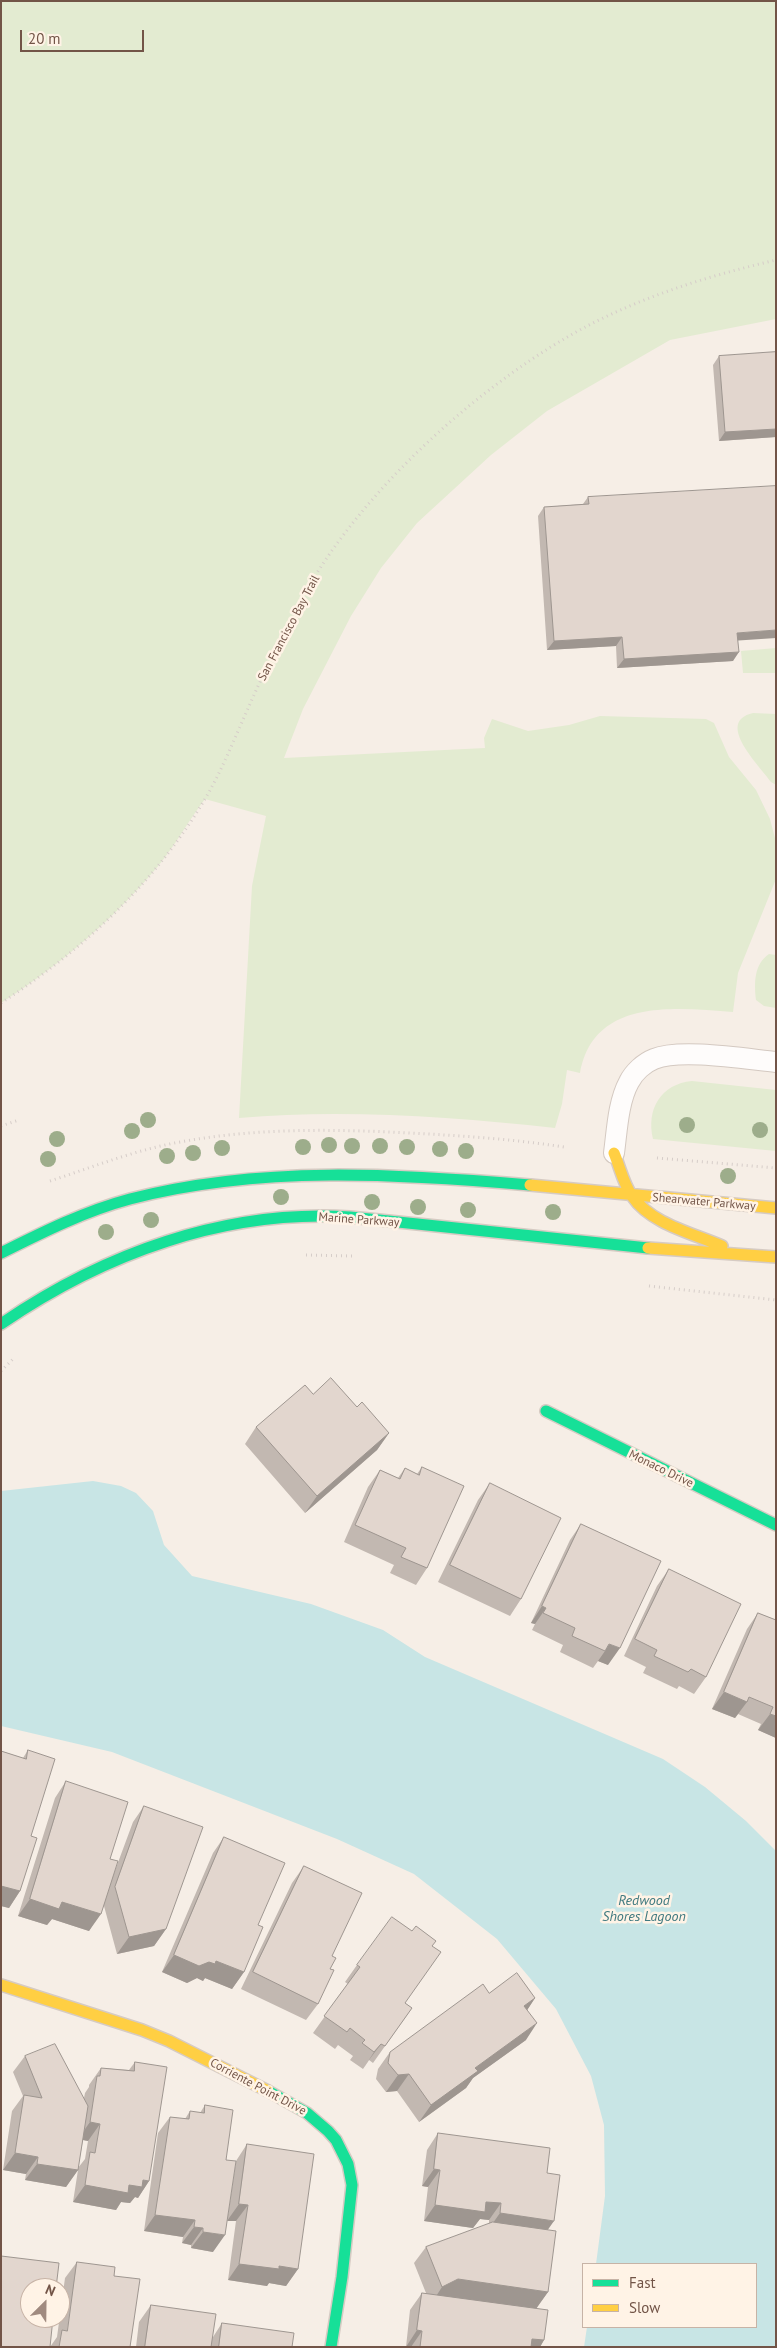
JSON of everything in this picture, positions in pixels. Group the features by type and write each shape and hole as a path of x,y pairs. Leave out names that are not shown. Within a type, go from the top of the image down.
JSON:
{"main road":[{"path":"609,1160 643,1208 661,1220 739,1254 776,1257"},
{"path":"1,1253 51,1227 104,1208 186,1185 277,1175 362,1173 459,1178 632,1195"},
{"path":"570,1189 592,1179"},
{"name":"Shearwater Parkway","path":"632,1195 776,1208"},
{"name":"Marine Parkway","path":"1,1324 46,1293 124,1255 194,1232 262,1221 317,1216 374,1220 561,1240 739,1254"},
{"name":"Monaco Drive","path":"546,1411 776,1525"},
{"name":"Corriente Point Drive","path":"1,1985 142,2030 169,2041 277,2095 307,2113 328,2131 336,2140 348,2164 352,2185 342,2277 331,2347"}],"lane":[{"path":"609,1160 629,1082 640,1069 654,1059 678,1054 776,1062"}],"path":[{"name":"San Francisco Bay Trail","path":"1,1003 34,981 88,939 159,864 205,799 277,645 307,590 367,504 427,444 462,412 539,355 591,324 646,299 697,281 776,260"},
{"path":"1,1126 19,1120"},
{"path":"657,1158 776,1168"},
{"path":"301,1255 359,1256"},
{"path":"642,1285 776,1300"},
{"path":"1,1371 17,1355"}],"green space":[{"path":"1,1 776,1 776,319 670,340 547,411 491,455 417,523 381,568 351,616 303,709 284,758 485,748 484,738 492,719 528,731 569,725 600,716 706,719 714,723 729,757 756,790 770,819 776,842 776,879 738,973 733,1012 687,1009 663,1010 640,1012 620,1019 602,1031 588,1048 580,1073 567,1070 562,1104 555,1128 437,1118 358,1114 278,1115 239,1118 252,886 266,816 205,799 159,865 124,904 65,957 1,1003"},
{"path":"776,648 776,673 743,673 741,651"},
{"path":"753,713 776,714 776,785 771,782 750,756 739,735 738,725 742,718"},
{"path":"769,954 776,955 776,1008 764,1006 756,1000 756,974 760,963"},
{"path":"692,1081 776,1090 776,1151 653,1139 652,1118 658,1100 672,1087"}],"water":[{"name":"Redwood Shores Lagoon","path":"93,1481 121,1486 136,1493 153,1511 164,1545 192,1576 311,1604 383,1630 425,1657 663,1759 705,1787 746,1821 776,1851 776,2347 584,2347 587,2328 757,2328 757,2263 596,2263 605,2196 604,2125 591,2076 556,2009 497,1939 414,1874 337,1839 112,1752 1,1726 1,1491"}],"building":[{"path":"776,352 776,429 725,432 719,356"},
{"path":"776,486 776,630 737,633 739,652 624,659 622,637 554,641 544,507 589,504 588,497"},
{"path":"331,1378 357,1407 362,1402 389,1433 317,1496 256,1427 305,1385 313,1394"},
{"path":"422,1467 464,1486 427,1568 401,1557 406,1548 355,1525 380,1470 400,1479 405,1468 419,1475"},
{"path":"490,1483 561,1518 521,1599 450,1565"},
{"path":"581,1524 661,1561 620,1648 609,1644 605,1651 572,1636 575,1628 543,1613 546,1608 542,1606"},
{"path":"669,1569 741,1604 706,1677 691,1669 688,1672 654,1656 657,1650 635,1639"},
{"path":"758,1613 776,1620 776,1716 770,1714 773,1707 749,1697 747,1702 724,1692"},
{"path":"28,1750 55,1759 31,1836 37,1838 20,1891 1,1886 1,1751 26,1759"},
{"path":"66,1781 128,1802 110,1859 118,1861 101,1914 62,1902 59,1909 30,1899"},
{"path":"144,1806 203,1827 166,1929 129,1937 115,1887"},
{"path":"224,1837 285,1863 258,1925 263,1927 244,1972 216,1961 215,1964 209,1962 199,1966 174,1955"},
{"path":"304,1866 362,1893 332,1956 336,1958 330,1969 334,1970 318,2004 253,1972"},
{"path":"392,1917 412,1931 416,1926 436,1941 432,1946 441,1952 405,2003 412,2008 385,2046 381,2044 374,2052 362,2043 365,2040 350,2028 347,2032 324,2016 360,1967 357,1965"},
{"path":"517,1973 535,1998 524,2006 537,2023 475,2068 478,2071 431,2105 409,2074 398,2075 388,2063 390,2052 483,1984 489,1993"},
{"path":"55,2044 88,2106 78,2170 37,2164 38,2157 15,2153 24,2095 42,2098 25,2056"},
{"path":"135,2062 167,2067 149,2181 143,2180 142,2187 129,2185 128,2193 85,2185 90,2152 95,2153 100,2124 90,2122 97,2076 100,2076 101,2068 134,2071"},
{"path":"205,2105 233,2110 226,2160 236,2161 225,2235 203,2232 203,2228 194,2227 195,2220 155,2215 170,2117 189,2119 190,2111 204,2113"},
{"path":"438,2133 550,2148 547,2173 560,2175 554,2221 500,2213 501,2203 486,2202 485,2212 435,2205 440,2170 434,2169"},
{"path":"247,2144 314,2154 298,2269 279,2266 279,2269 239,2264 248,2205 239,2204"},
{"path":"493,2222 556,2231 548,2292 458,2279 442,2287 426,2247"},
{"path":"1,2256 59,2263 57,2278 20,2278 20,2328 52,2328 50,2347 1,2347"},
{"path":"77,2262 115,2267 114,2276 140,2279 130,2347 59,2347 62,2330 67,2331 67,2328 70,2328 70,2310"},
{"path":"422,2293 548,2310 544,2340 532,2339 531,2347 420,2347 422,2331 417,2330"},
{"path":"151,2305 216,2314 211,2347 145,2347"},
{"path":"222,2323 294,2333 292,2347 219,2347"}],"traffic: fast":[{"path":"1,1253 64,1223 113,1204 179,1188 229,1181 329,1175 430,1178 530,1185"},
{"path":"1,1324 40,1299 123,1257 167,1241 257,1220 303,1216 350,1217 648,1248"},
{"path":"546,1411 776,1525"},
{"path":"268,2091 307,2113 328,2131 336,2140 348,2164 352,2185 342,2277 331,2347"}],"traffic: slow":[{"path":"614,1153 626,1186 640,1206 673,1227 722,1246"},
{"path":"530,1185 776,1208"},
{"path":"648,1248 776,1257"},
{"path":"1,1985 142,2030 169,2041 268,2091"}]}
